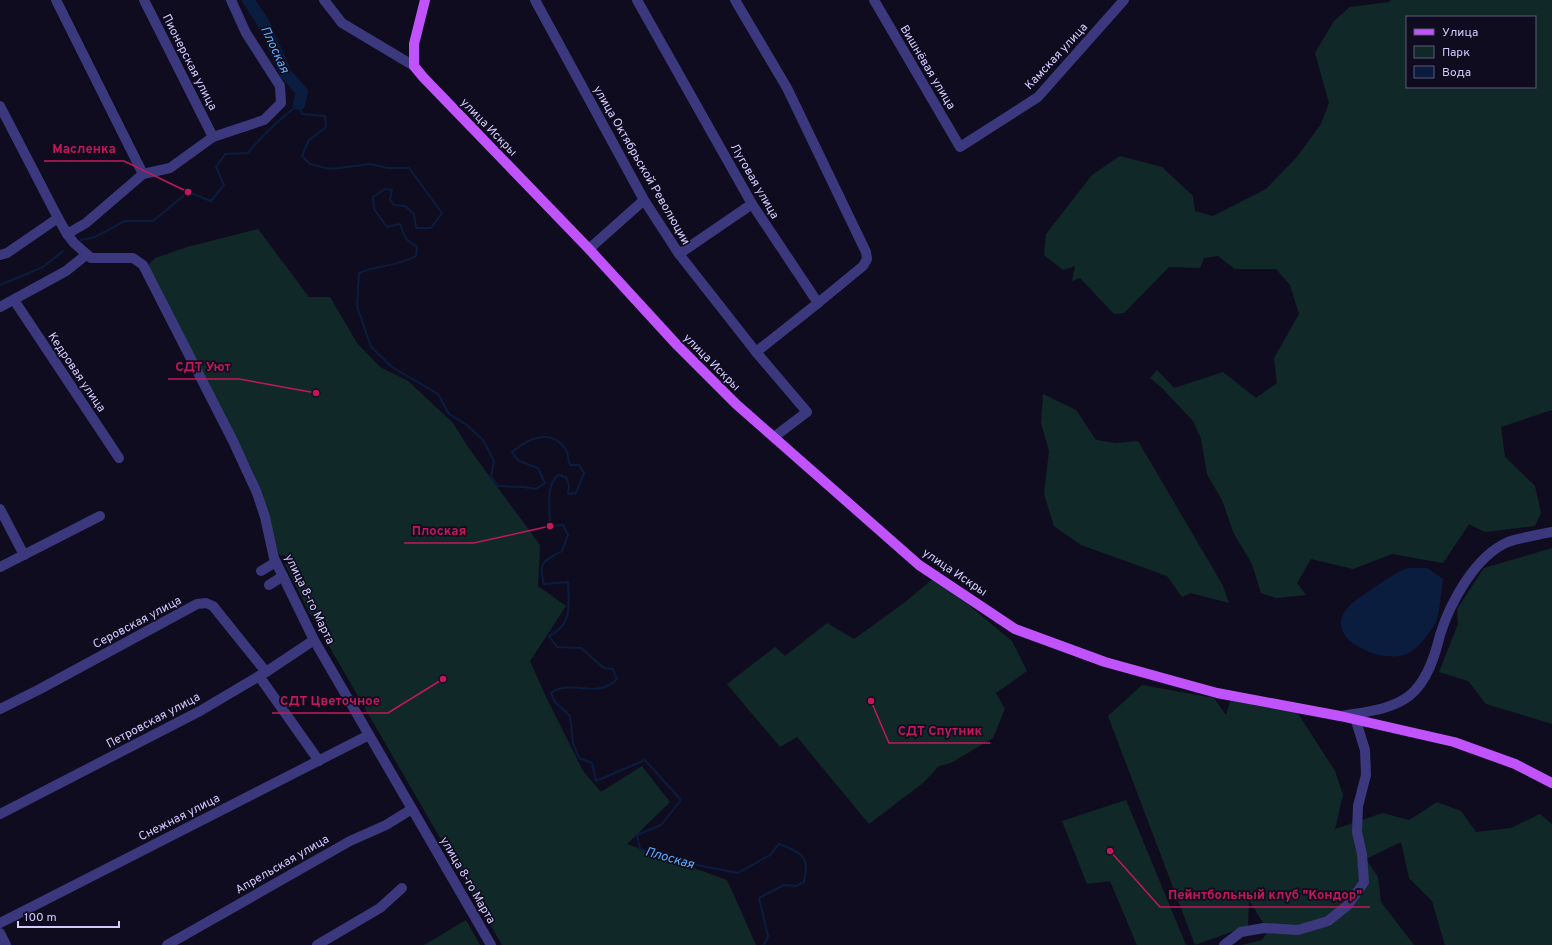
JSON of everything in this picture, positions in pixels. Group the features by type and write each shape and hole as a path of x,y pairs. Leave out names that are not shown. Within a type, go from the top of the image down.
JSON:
{"main road":[{"path":"414,66 414,44 425,0"},
{"name":"улица Искры","path":"414,66 589,249 677,344 736,404 919,565 1015,629 1105,662 1217,693 1340,716 1356,721 1454,742 1515,764 1552,783"}],"street":[{"path":"56,0 143,174"},
{"name":"Пионерская улица","path":"144,0 213,136"},
{"path":"67,234 86,223 143,174 170,168 213,136 264,120 281,103 280,86 246,33 231,0"},
{"path":"324,0 342,23 414,66"},
{"name":"улица Октябрьской Революции","path":"535,0 644,200 679,254 756,352 807,412 774,437"},
{"name":"Луговая улица","path":"637,0 752,204 818,303"},
{"path":"735,0 786,88 866,252 867,259 863,266 756,352"},
{"name":"Вишнёвая улица","path":"874,0 960,147"},
{"name":"Камская улица","path":"960,147 1038,97 1124,0"},
{"path":"0,106 67,234 86,255 66,270 0,307"},
{"path":"589,249 644,200"},
{"path":"679,254 752,204"},
{"path":"0,255 7,253 58,218"},
{"name":"улица 8-го Марта","path":"86,255 91,258 133,258 143,265 233,441 257,493 276,562 314,640 491,945"},
{"name":"Кедровая улица","path":"14,300 120,458"},
{"path":"0,508 24,555"},
{"path":"0,567 100,516"},
{"path":"1340,716 1383,709 1409,696 1429,669 1434,657 1443,624 1455,600 1471,574 1495,549 1508,542 1552,532"},
{"path":"261,571 276,562"},
{"path":"269,585 283,576"},
{"name":"Серовская улица","path":"0,708 40,689 197,604 206,603 213,606 262,674 319,761"},
{"name":"Петровская улица","path":"0,814 200,711 262,674 314,640"},
{"path":"1224,945 1241,932 1264,928 1298,930 1328,921 1348,905 1364,882 1362,854 1357,832 1358,806 1366,774 1365,750 1356,721"},
{"name":"Снежная улица","path":"0,923 369,735"},
{"name":"Апрельская улица","path":"167,945 350,841 386,824 412,809"},
{"path":"316,945 380,908 402,888"},
{"path":"0,933 6,945"}],"green space":[{"path":"1391,0 1552,0 1552,410 1501,427 1505,457 1535,486 1541,513 1535,526 1485,532 1469,524 1443,563 1392,554 1353,569 1311,559 1297,583 1306,595 1276,598 1261,593 1252,564 1233,532 1223,502 1207,474 1201,439 1193,421 1161,387 1150,378 1157,370 1174,388 1223,372 1256,398 1277,383 1274,358 1299,314 1290,285 1276,269 1235,269 1218,256 1204,258 1200,268 1169,267 1124,313 1114,314 1080,278 1072,281 1075,266 1063,270 1044,255 1046,234 1092,175 1120,156 1162,167 1193,196 1195,211 1213,216 1266,189 1296,158 1321,124 1329,103 1315,53 1334,21 1350,7 1389,2"},
{"path":"258,229 309,297 330,297 357,343 380,367 408,381 453,423 468,447 540,545 538,586 566,606 530,661 546,697 583,771 601,792 642,766 670,802 627,844 727,880 756,945 502,945 307,608 285,564 290,557 279,555 263,494 250,465 146,267 155,258 187,247"},
{"path":"1043,394 1076,410 1096,440 1116,443 1138,441 1222,584 1229,603 1191,593 1182,597 1167,576 1081,545 1054,526 1044,494 1049,451 1041,423"},
{"path":"1552,548 1552,724 1486,704 1468,681 1439,672 1458,624 1457,609 1484,568"},
{"path":"935,577 1012,641 1027,671 996,693 1005,709 993,738 951,763 939,766 923,783 869,824 797,737 780,747 727,684 775,647 785,656 827,623 854,639 904,603"},
{"path":"1142,685 1214,698 1226,715 1231,699 1297,712 1335,771 1343,795 1335,829 1383,813 1409,820 1437,802 1461,811 1476,832 1511,828 1540,814 1552,824 1552,945 1445,945 1432,901 1409,878 1401,842 1366,859 1378,877 1381,902 1414,945 1242,945 1262,940 1268,931 1249,900 1248,926 1195,945 1108,716"},
{"path":"1126,800 1186,945 1137,945 1110,881 1087,884 1062,821"},
{"path":"466,920 480,945 424,945"}],"water":[{"path":"1408,568 1427,568 1443,579 1439,609 1435,624 1419,645 1406,654 1385,656 1360,648 1350,641 1343,633 1341,623 1344,613 1356,600 1398,572"}],"waterway":[{"name":"Плоская","path":"248,0 263,22 286,74 302,92 299,104"},
{"name":"Плоская","path":"81,240 95,237 125,221 153,221 188,192 211,201 224,185 216,167 225,154 248,153 272,127 299,104 302,114 325,116 326,127 309,140 302,156 310,164 330,169 371,164 387,168 409,168 442,213 431,228 416,228 414,214 405,206 394,205 390,200 392,190 385,189 373,197 374,209 387,227 400,224 406,239 417,247 416,256 395,264 373,268 359,273 357,306 371,347 392,367 438,394 449,414 467,425 483,440 494,461 491,476 498,486 536,489 545,483 538,468 519,461 512,452 525,443 539,438 547,437 560,443 567,451 570,465 579,465 584,473 576,493 568,494 569,486 566,477 558,475 551,486 549,499 550,526 563,525 568,535 562,551 546,560 542,566 542,576 544,584 568,582 569,606 566,620 557,631 549,636 557,647 581,648 604,668 613,669 617,679 609,685 601,688 593,689 567,687 551,693 555,702 570,716 573,743 579,758 592,763 596,781 645,760 681,800 661,825 637,835 640,849 697,865 738,873 770,855 779,844 794,850 803,857 806,867 804,882 796,886 784,885 759,898 768,936 764,945"},
{"path":"0,285 43,267 63,251"}],"place":[{"name":"Масленка","path":"188,192"},
{"name":"СДТ Уют","path":"316,393"},
{"name":"Плоская","path":"550,526"},
{"name":"СДТ Цветочное","path":"443,679"},
{"name":"СДТ Спутник","path":"871,701"},
{"name":"Пейнтбольный клуб \"Кондор\"","path":"1110,851"}]}
